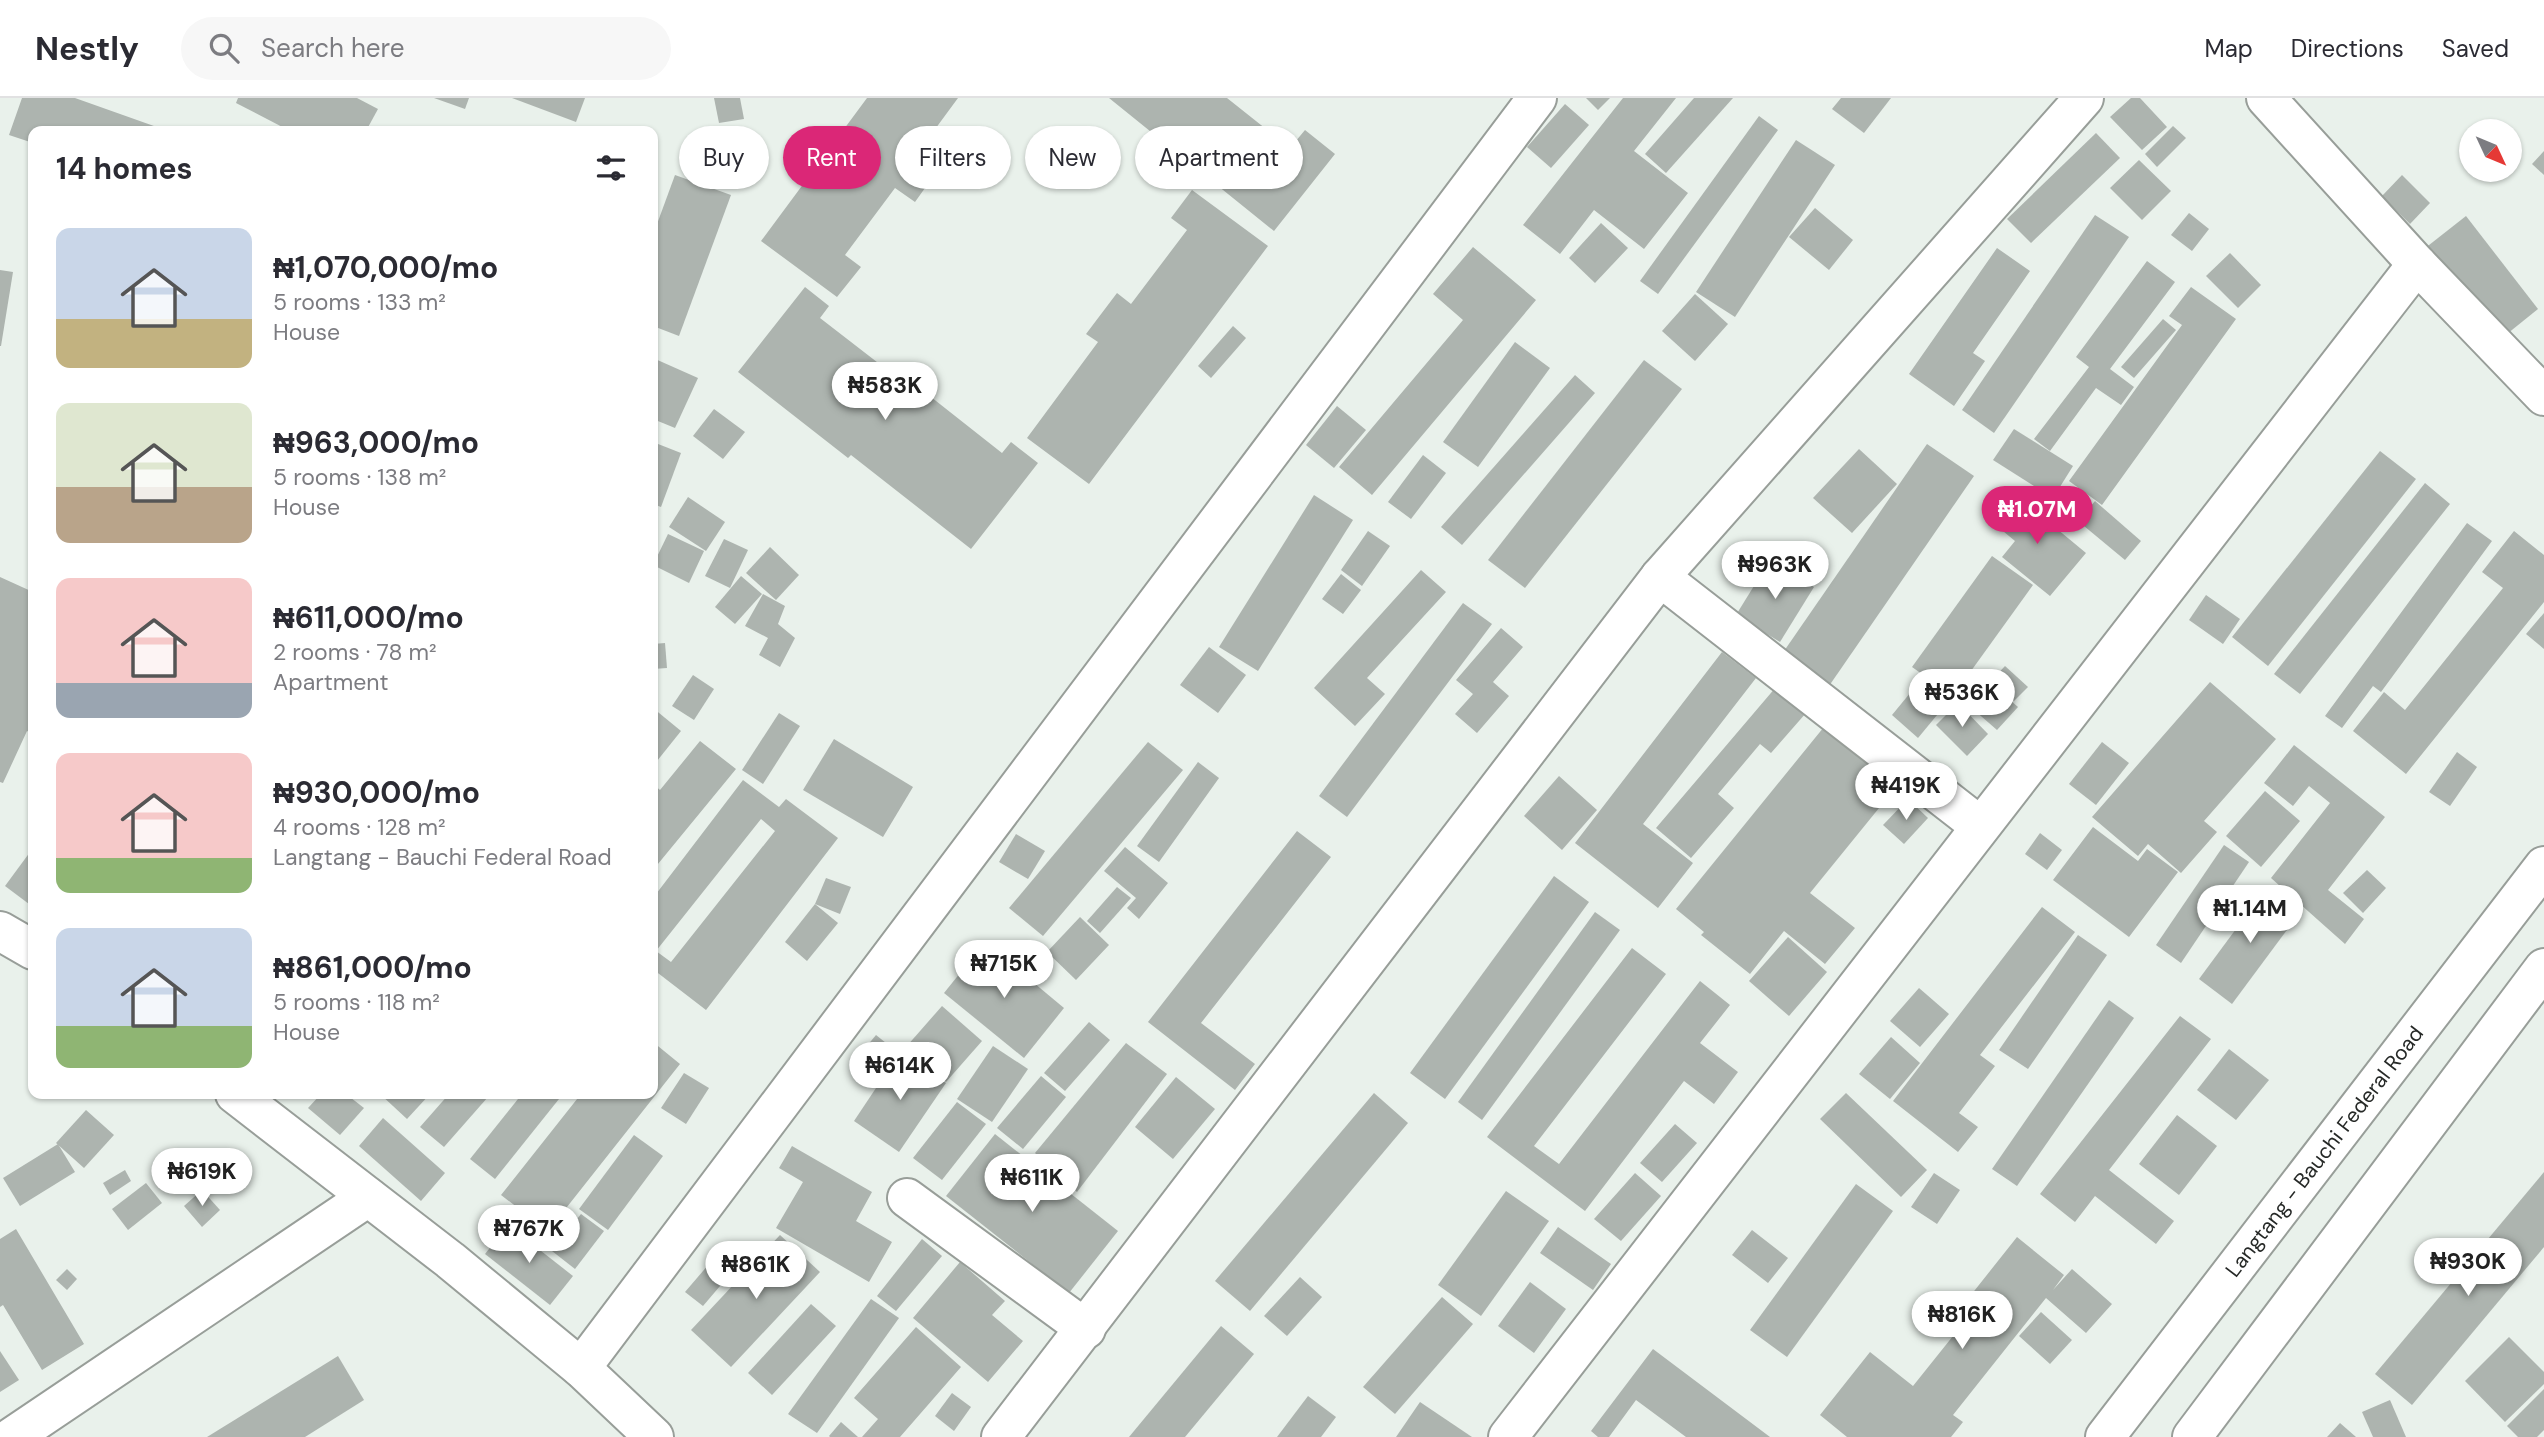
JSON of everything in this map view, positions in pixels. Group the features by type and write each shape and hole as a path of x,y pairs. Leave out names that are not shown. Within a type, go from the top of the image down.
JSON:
{"street":[{"path":"581,1368 1537,98"},
{"path":"1001,1437 1660,577 2084,98"},
{"path":"2266,98 2417,264 2544,396"},
{"path":"1508,1437 2417,264"},
{"path":"1660,577 1980,826"},
{"name":"Langtang - Bauchi Federal Road","path":"2105,1437 2544,866"},
{"path":"0,931 28,947"},
{"path":"2192,1437 2544,968"},
{"path":"253,1099 368,1197 581,1368 654,1437"},
{"path":"12,1437 368,1197"},
{"path":"907,1198 1086,1329"}],"building":[{"path":"22,98 75,98 154,126 28,126 28,141 9,135"},
{"path":"238,98 357,98 378,109 369,126 280,126 236,103"},
{"path":"434,98 469,98 465,109"},
{"path":"512,98 585,98 576,122"},
{"path":"714,98 740,98 744,119 719,123"},
{"path":"867,98 958,98 937,126 895,126 895,188 845,255 861,267 837,297 761,241 800,189 881,189 881,126 846,126"},
{"path":"1109,98 1227,98 1262,126 1144,126"},
{"path":"1586,98 1610,98 1598,110"},
{"path":"1623,98 1676,98 1634,151 1688,193 1644,249 1594,210 1560,254 1523,225"},
{"path":"1694,98 1733,98 1666,173 1645,154"},
{"path":"1841,98 1891,98 1864,133 1832,109"},
{"path":"2131,98 2140,98 2167,127 2142,150 2110,117"},
{"path":"1565,104 1589,125 1551,168 1527,147"},
{"path":"1759,116 1778,130 1658,294 1640,281"},
{"path":"2173,126 2186,138 2157,167 2145,154"},
{"path":"1305,130 1335,154 1274,231 1222,189 1303,189"},
{"path":"2096,133 2120,158 2031,243 2007,219"},
{"path":"1796,140 1835,165 1735,317 1696,292"},
{"path":"2544,151 2544,175 2532,164"},
{"path":"2139,160 2171,191 2142,220 2110,188"},
{"path":"675,175 679,176 679,189 714,189 731,195 679,336 658,328 658,221"},
{"path":"2402,175 2430,203 2410,224 2382,196"},
{"path":"896,189 924,189 915,202"},
{"path":"1192,190 1268,246 1089,484 1027,438 1098,342 1086,334 1117,293 1131,304 1187,230 1171,218"},
{"path":"1815,208 1853,240 1829,270 1789,237"},
{"path":"2189,213 2209,229 2192,251 2171,235"},
{"path":"2095,215 2129,237 1994,433 1962,410"},
{"path":"2466,216 2538,309 2497,342 2424,249"},
{"path":"1601,223 1628,248 1595,283 1569,258"},
{"path":"1473,247 1536,300 1372,495 1339,467 1463,320 1433,294"},
{"path":"1997,248 2030,271 1973,353 1985,361 1954,406 1909,374"},
{"path":"2230,253 2261,285 2238,308 2206,276"},
{"path":"2147,261 2175,282 2110,369 2134,387 2121,405 2096,388 2050,451 2034,439 2089,367 2076,357"},
{"path":"0,270 13,272 1,346 0,346"},
{"path":"805,287 829,306 820,318 895,376 898,371 1002,453 1011,442 1038,463 971,549 851,455 848,458 738,372"},
{"path":"2191,287 2236,319 2102,505 2069,481 2182,325 2169,316"},
{"path":"1695,294 1728,324 1695,361 1662,331"},
{"path":"2163,319 2176,330 2134,378 2121,367"},
{"path":"1233,326 1246,338 1211,378 1198,366"},
{"path":"1515,342 1550,368 1478,467 1443,442"},
{"path":"658,360 698,378 675,428 658,421"},
{"path":"1644,360 1682,389 1525,588 1488,560"},
{"path":"1575,375 1595,393 1462,545 1441,527"},
{"path":"1337,406 1366,430 1334,468 1306,445"},
{"path":"714,409 745,432 723,459 693,436"},
{"path":"2014,429 2073,466 2053,498 1993,460"},
{"path":"658,444 681,453 661,507 658,506"},
{"path":"1927,444 1974,476 1829,686 1782,654"},
{"path":"1859,449 1897,484 1852,533 1813,498"},
{"path":"2380,451 2416,479 2268,666 2232,637"},
{"path":"1423,455 1446,473 1411,519 1388,502"},
{"path":"2425,483 2450,504 2300,694 2274,674"},
{"path":"1314,495 1353,520 1258,671 1219,647"},
{"path":"2016,495 2086,553 2050,596 2002,557 2015,541 1992,522"},
{"path":"688,497 725,522 706,551 669,527"},
{"path":"2095,501 2141,541 2125,560 2078,521"},
{"path":"2467,523 2492,541 2381,692 2373,686 2342,728 2325,716"},
{"path":"1368,531 1390,546 1362,586 1341,570"},
{"path":"2514,531 2544,555 2544,602 2406,774 2353,731 2384,692 2405,710 2503,588 2482,572"},
{"path":"668,534 704,551 689,583 658,568 658,555"},
{"path":"724,539 748,550 730,588 705,576"},
{"path":"770,547 799,575 776,600 746,573"},
{"path":"1992,556 2033,585 1953,696 1912,667"},
{"path":"1770,560 1814,587 1780,642 1736,615"},
{"path":"1421,570 1446,592 1367,678 1385,694 1355,726 1314,688"},
{"path":"1341,574 1361,590 1343,614 1322,599"},
{"path":"741,576 762,594 735,624 715,607"},
{"path":"0,577 28,590 28,732 3,783 0,782"},
{"path":"763,594 785,606 778,624 795,638 780,667 759,655 768,638 745,626"},
{"path":"2206,595 2240,619 2223,644 2189,620"},
{"path":"1463,603 1492,624 1347,817 1319,796"},
{"path":"2544,613 2544,649 2526,634"},
{"path":"1501,628 1523,647 1493,682 1509,696 1477,733 1455,714 1473,694 1456,680"},
{"path":"665,643 667,668 658,669 658,644"},
{"path":"1209,647 1246,675 1218,713 1180,685"},
{"path":"1722,652 1756,678 1643,824 1693,863 1658,908 1575,843"},
{"path":"2005,666 2028,687 2014,701 1991,681"},
{"path":"1978,672 2018,707 1997,730 1958,696"},
{"path":"693,675 714,689 694,720 672,706"},
{"path":"1920,681 1947,703 1918,738 1892,715"},
{"path":"2210,682 2276,739 2204,821 2217,832 2181,873 2148,844 2138,856 2092,817"},
{"path":"1776,687 1806,713 1771,753 1760,744 1718,794 1734,808 1691,858 1656,828"},
{"path":"1958,703 1988,734 1967,756 1936,725"},
{"path":"658,712 681,731 658,760"},
{"path":"779,713 800,726 763,784 742,770"},
{"path":"1828,722 1901,781 1810,893 1855,928 1825,964 1784,931 1750,974 1701,935 1704,932 1676,909"},
{"path":"834,739 913,787 883,837 803,790"},
{"path":"700,741 736,769 658,864 658,788 660,790"},
{"path":"1148,742 1183,770 1043,936 1009,908"},
{"path":"2102,742 2129,763 2096,805 2069,784"},
{"path":"2294,745 2385,817 2328,890 2364,919 2345,944 2271,878 2330,803 2309,786 2293,806 2264,783"},
{"path":"2457,752 2477,767 2450,806 2429,792"},
{"path":"1198,762 1219,778 1159,862 1137,846"},
{"path":"1559,776 1597,810 1562,850 1524,816"},
{"path":"743,780 779,807 786,799 838,838 706,1010 658,973 658,952 671,962 775,831 761,819 658,948 658,891"},
{"path":"2265,791 2300,821 2261,867 2226,836"},
{"path":"1908,799 1928,818 1904,844 1883,825"},
{"path":"2093,827 2138,861 2147,849 2178,872 2129,937 2053,880"},
{"path":"1297,831 1331,857 1201,1023 1255,1064 1235,1090 1148,1022"},
{"path":"2040,833 2062,850 2047,870 2025,854"},
{"path":"1016,834 1045,851 1028,879 999,862"},
{"path":"2224,845 2249,862 2181,963 2156,945"},
{"path":"1125,847 1168,883 1139,919 1127,908 1136,898 1104,871"},
{"path":"28,855 28,903 5,886"},
{"path":"2367,870 2386,888 2363,913 2343,893"},
{"path":"1554,876 1589,902 1445,1099 1410,1073"},
{"path":"826,878 851,887 840,914 815,904"},
{"path":"1117,887 1131,898 1100,933 1087,921"},
{"path":"2267,887 2301,911 2232,1004 2199,979"},
{"path":"815,904 838,923 807,961 785,942"},
{"path":"2042,907 2075,932 1980,1055 1995,1066 1959,1113 1978,1127 1958,1152 1893,1101"},
{"path":"1595,912 1620,930 1482,1120 1458,1102"},
{"path":"1080,917 1109,945 1076,980 1047,952"},
{"path":"2078,935 2107,955 2028,1069 1999,1050"},
{"path":"1788,937 1827,972 1789,1016 1749,981"},
{"path":"985,942 1064,1008 1024,1058 944,993"},
{"path":"1632,948 1666,974 1534,1146 1559,1164 1700,981 1730,1005 1700,1043 1738,1072 1714,1104 1684,1081 1585,1211 1487,1137"},
{"path":"1919,988 1949,1014 1920,1047 1890,1021"},
{"path":"2109,1000 2134,1018 2017,1186 1992,1169"},
{"path":"942,1006 982,1041 946,1082 906,1047"},
{"path":"2180,1016 2211,1039 2109,1170 2174,1221 2156,1244 2095,1196 2075,1222 2040,1194"},
{"path":"1089,1022 1110,1040 1065,1091 1044,1073"},
{"path":"876,1035 896,1051 878,1074 857,1058"},
{"path":"1891,1037 1920,1063 1890,1099 1859,1074"},
{"path":"1126,1043 1167,1074 1077,1192 1035,1153"},
{"path":"658,1046 680,1064 658,1092"},
{"path":"993,1046 1028,1069 992,1122 957,1099"},
{"path":"2229,1049 2269,1080 2236,1120 2197,1090"},
{"path":"900,1052 946,1083 899,1152 854,1121"},
{"path":"684,1073 709,1088 686,1124 661,1108"},
{"path":"1041,1076 1066,1097 1023,1149 997,1128"},
{"path":"1176,1077 1215,1109 1173,1159 1135,1127"},
{"path":"1374,1093 1408,1123 1250,1311 1215,1281"},
{"path":"1846,1093 1927,1170 1901,1197 1820,1119"},
{"path":"316,1099 352,1099 364,1108 340,1135 308,1108"},
{"path":"385,1099 425,1099 407,1119"},
{"path":"445,1099 486,1099 444,1147 420,1127"},
{"path":"518,1099 559,1099 495,1179 470,1159"},
{"path":"577,1099 652,1099 548,1231 501,1195"},
{"path":"957,1102 986,1124 942,1180 913,1158"},
{"path":"86,1110 114,1135 84,1168 56,1143"},
{"path":"2177,1115 2217,1146 2179,1195 2139,1164"},
{"path":"383,1118 445,1173 421,1201 359,1146"},
{"path":"1675,1124 1697,1143 1662,1182 1640,1163"},
{"path":"995,1134 1118,1231 1069,1293 946,1196"},
{"path":"634,1135 663,1156 608,1230 579,1209"},
{"path":"58,1144 75,1172 20,1206 3,1178"},
{"path":"792,1146 872,1192 856,1221 892,1242 869,1282 776,1228 803,1182 779,1168"},
{"path":"125,1170 131,1181 110,1195 103,1183"},
{"path":"2544,1172 2544,1247 2412,1405 2375,1374"},
{"path":"1635,1173 1661,1196 1621,1241 1594,1219"},
{"path":"1934,1173 1960,1190 1937,1224 1911,1207"},
{"path":"146,1183 162,1203 128,1230 112,1209"},
{"path":"1856,1184 1893,1211 1787,1357 1750,1330"},
{"path":"202,1190 220,1210 202,1227 184,1206"},
{"path":"1506,1191 1549,1221 1481,1316 1438,1285"},
{"path":"581,1214 604,1231 575,1269 552,1251"},
{"path":"508,1225 573,1276 550,1305 485,1254"},
{"path":"1558,1227 1611,1264 1593,1290 1540,1253"},
{"path":"16,1229 84,1344 42,1370 3,1305 0,1307 0,1239"},
{"path":"1752,1230 1788,1258 1768,1283 1732,1255"},
{"path":"780,1235 820,1272 731,1367 691,1330"},
{"path":"2017,1237 2064,1275 2053,1290 2072,1269 2112,1304 2086,1333 2046,1298 1953,1415 1963,1422 1951,1437 1847,1437 1820,1415 1870,1352 1913,1386 1953,1336 1944,1329"},
{"path":"922,1239 942,1256 896,1311 877,1296"},
{"path":"960,1262 1005,1301 992,1315 1023,1341 988,1382 913,1318"},
{"path":"709,1264 726,1279 703,1306 685,1292"},
{"path":"67,1269 77,1279 67,1290 56,1280"},
{"path":"1300,1277 1322,1297 1287,1336 1264,1316"},
{"path":"1530,1282 1566,1309 1534,1353 1498,1326"},
{"path":"1442,1297 1473,1324 1395,1414 1363,1387"},
{"path":"871,1299 899,1318 817,1433 788,1414"},
{"path":"811,1304 836,1326 772,1395 748,1373"},
{"path":"2041,1312 2072,1340 2050,1364 2019,1336"},
{"path":"1221,1326 1254,1354 1185,1437 1129,1437"},
{"path":"916,1327 961,1367 900,1437 862,1437 878,1419 854,1398"},
{"path":"2509,1337 2544,1372 2544,1384 2505,1422 2465,1381"},
{"path":"1653,1349 1770,1437 1686,1437 1636,1400 1609,1437 1598,1437 1591,1431"},
{"path":"0,1351 19,1380 0,1392"},
{"path":"338,1356 364,1400 305,1437 207,1437"},
{"path":"2544,1389 2544,1430 2537,1437 2518,1437 2507,1426"},
{"path":"952,1393 971,1407 954,1431 935,1416"},
{"path":"1308,1396 1336,1417 1321,1437 1277,1437"},
{"path":"2390,1400 2406,1437 2373,1437 2362,1412"},
{"path":"1420,1402 1472,1437 1396,1437"},
{"path":"841,1422 858,1437 830,1437"},
{"path":"2340,1423 2356,1437 2327,1437"}]}
